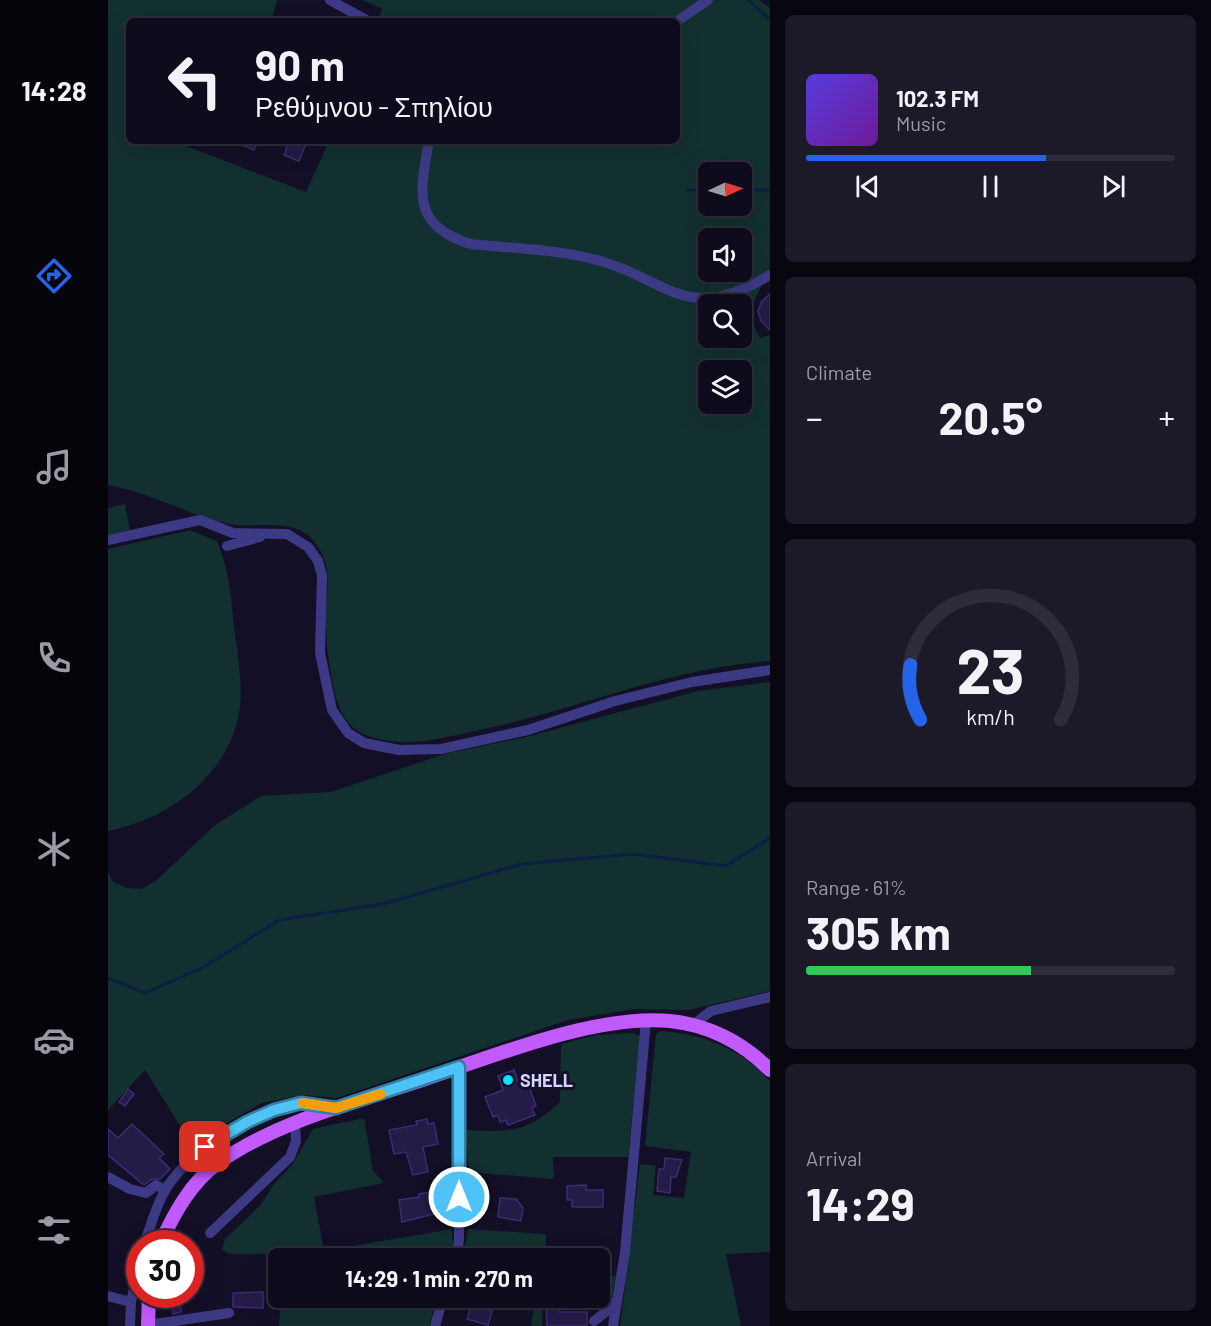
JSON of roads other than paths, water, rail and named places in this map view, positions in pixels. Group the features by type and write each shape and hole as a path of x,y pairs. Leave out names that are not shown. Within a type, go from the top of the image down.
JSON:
{"main road":[{"path":"168,1230 187,1194 216,1164 295,1124 459,1067 568,1034 646,1021 693,1025 735,1042 770,1070"},
{"path":"148,1325 149,1308"}],"street":[{"path":"330,0 363,18"},
{"path":"680,19 708,0"},
{"path":"429,144 421,190 423,205 432,224 452,238 470,244 590,258 621,269 678,295 696,298 714,299 732,295 770,275"},
{"path":"108,540 200,520 233,533 287,534 308,547 318,561 322,576 320,653 332,710 340,724 364,743 399,750 441,749 528,730 615,701 692,682 770,670"},
{"path":"227,546 274,532"},
{"path":"693,1025 711,1011 770,997"},
{"path":"613,1326 625,1252 646,1021"},
{"path":"458,1248 459,1067"},
{"path":"149,1230 165,1190 205,1147 247,1122 274,1110 301,1103 336,1108"},
{"path":"210,1233 290,1157 296,1141 295,1124"},
{"path":"108,1177 138,1193 146,1193 156,1185 165,1190"},
{"path":"108,1296 126,1301"},
{"path":"594,1321 617,1300"},
{"path":"130,1326 131,1308"},
{"path":"435,1326 440,1308"},
{"path":"148,1325 229,1313"}],"waterway":[{"path":"748,0 770,20"},
{"path":"687,190 698,190"},
{"path":"752,190 770,190"},
{"path":"108,978 145,993 204,967 279,920 383,904 522,864 633,854 726,866 770,838"}],"place":[{"name":"SHELL","path":"508,1080"}]}
